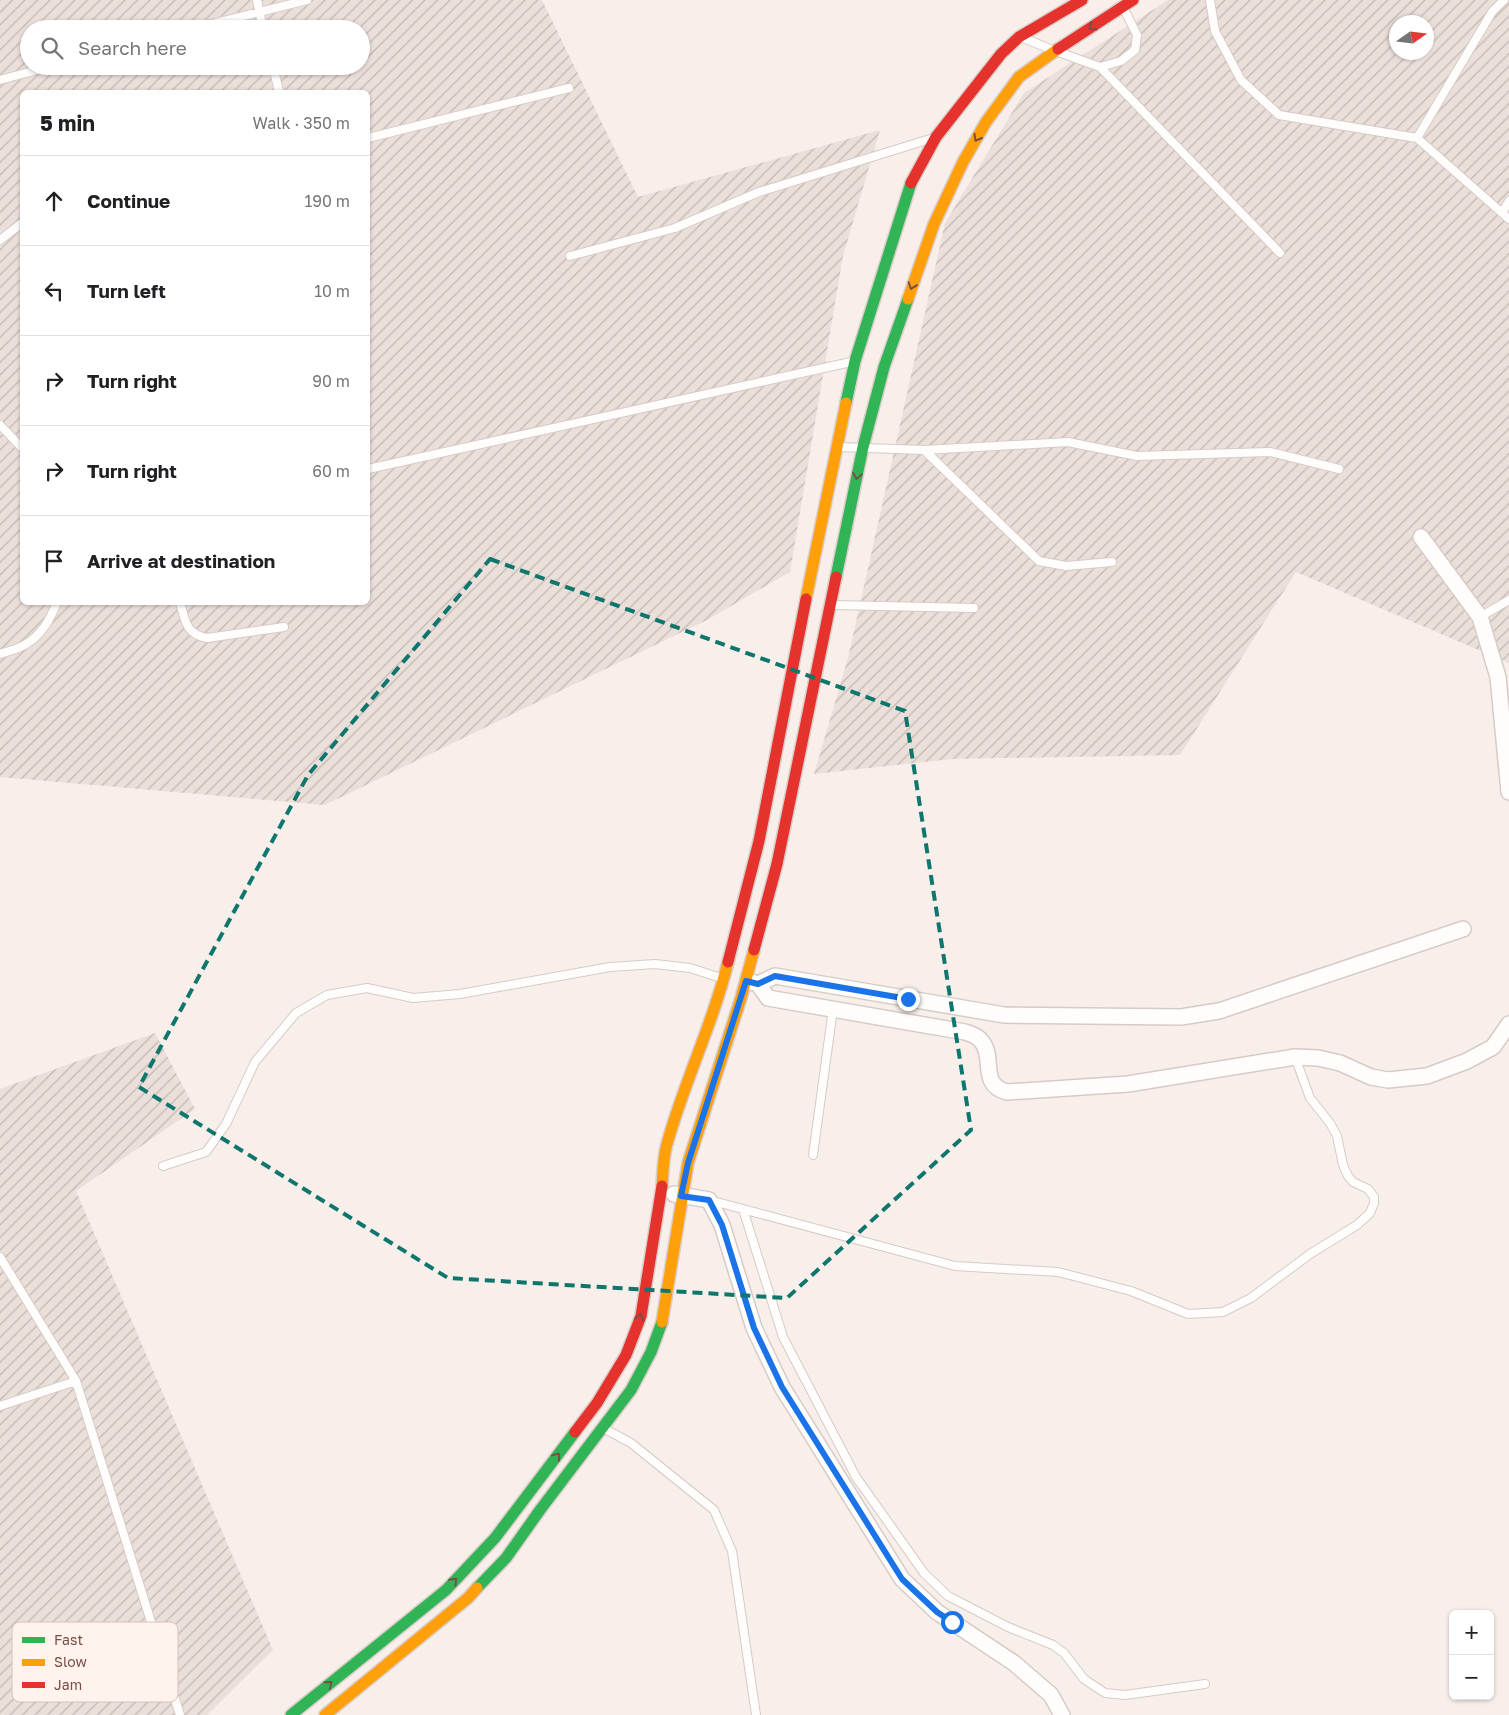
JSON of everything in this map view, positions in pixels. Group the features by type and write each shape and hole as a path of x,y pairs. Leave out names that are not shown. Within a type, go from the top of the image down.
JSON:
{"main road":[{"path":"325,1715 468,1598 506,1558 540,1510 595,1423 626,1355 641,1316 661,1191 666,1146 692,1066 724,980 759,841 809,606 836,447 855,361 908,189 936,137 1001,54 1019,37 1082,0"},
{"path":"291,1715 446,1590 496,1538 595,1423 631,1390 651,1352 662,1322 681,1196 688,1163 752,982 777,864 826,605 863,447 884,367 930,233 963,162 986,122 1019,77 1125,2"}],"street":[{"path":"1421,537 1480,617 1498,677 1509,792"},
{"path":"724,980 752,982 775,976 1004,1015 1181,1017 1219,1011 1463,929"},
{"path":"752,982 768,998 965,1032 975,1036 982,1042 986,1050 988,1067 993,1083 997,1089 1007,1092 1128,1084 1295,1057 1318,1058 1340,1063 1371,1077 1388,1080 1427,1076 1467,1061 1493,1047 1509,1024"},
{"path":"661,1191 709,1200 722,1225 754,1328 782,1387 902,1579 937,1612 1014,1663 1051,1695 1062,1715"}],"lane":[{"path":"257,0 262,20"},
{"path":"226,20 307,0"},
{"path":"1210,0 1215,31 1241,80 1279,115 1417,138 1509,219"},
{"path":"1417,138 1492,12 1504,0"},
{"path":"1100,67 1121,61 1135,50 1137,35 1125,2"},
{"path":"1019,37 1100,67 1280,253"},
{"path":"0,80 20,75"},
{"path":"274,75 278,90"},
{"path":"370,138 569,88"},
{"path":"570,256 675,228 759,192 936,137"},
{"path":"1502,213 1509,201"},
{"path":"0,240 20,225"},
{"path":"370,467 855,361"},
{"path":"0,425 20,446"},
{"path":"836,447 924,450 1068,442 1137,456 1270,452 1339,469"},
{"path":"924,450 1039,560 1066,566 1112,562"},
{"path":"1480,617 1509,600"},
{"path":"0,654 27,644 39,634 52,616 56,605"},
{"path":"181,605 190,631 197,636 207,638 284,627"},
{"path":"826,605 974,608"},
{"path":"162,1166 206,1152 226,1124 255,1062 296,1012 327,996 367,988 413,998 460,994 610,967 655,964 690,968 724,980"},
{"path":"813,1155 833,1009"},
{"path":"709,1200 956,1266 1058,1272 1131,1291 1188,1314 1223,1312 1251,1298 1310,1254 1356,1226 1370,1213 1374,1203 1374,1197 1368,1189 1353,1182 1348,1176 1343,1165 1337,1136 1330,1123 1310,1098 1295,1057"},
{"path":"743,1209 783,1337 856,1477 924,1573 948,1596 1008,1627 1053,1645 1064,1653 1084,1679 1105,1693 1125,1696 1205,1684"},
{"path":"0,1257 76,1381 151,1622"},
{"path":"0,1406 76,1381"},
{"path":"595,1423 631,1443 714,1510 732,1550 756,1715"},
{"path":"176,1702 180,1715"}],"highlighted area":[{"path":"490,559 905,711 971,1130 787,1298 448,1278 139,1087 308,775"}],"shaded area":[{"path":"0,0 542,0 638,197 880,130 843,256 790,572 707,620 325,805 0,777"},
{"path":"1168,0 1509,0 1509,663 1296,572 1180,755 952,759 814,774 848,658 945,223 1024,93"},
{"path":"155,1033 195,1109 76,1191 273,1650 207,1715 0,1715 0,1089"}],"traffic: fast":[{"path":"846,403 855,361 911,183"},
{"path":"836,577 863,447 884,367 908,299"},
{"path":"477,1588 506,1558 631,1390 651,1352 662,1322"},
{"path":"291,1715 446,1590 495,1538 575,1432"}],"traffic: slow":[{"path":"908,299 934,224 963,162 986,122 1019,77 1058,49"},
{"path":"806,599 846,403"},
{"path":"662,1322 688,1163 741,998 754,950"},
{"path":"662,1186 667,1144 715,1008 728,962"},
{"path":"325,1715 468,1598 477,1588"}],"traffic: jam":[{"path":"911,183 936,137 1001,54 1019,37 1082,0"},
{"path":"1058,49 1133,0"},
{"path":"754,950 777,864 836,577"},
{"path":"728,962 759,841 806,599"},
{"path":"575,1432 597,1403 626,1355 641,1316 662,1186"}],"route":[{"path":"908,999 775,976 758,984 746,981 688,1163 681,1196 709,1200 722,1225 754,1328 782,1387 902,1579 937,1612 952,1622"}]}
